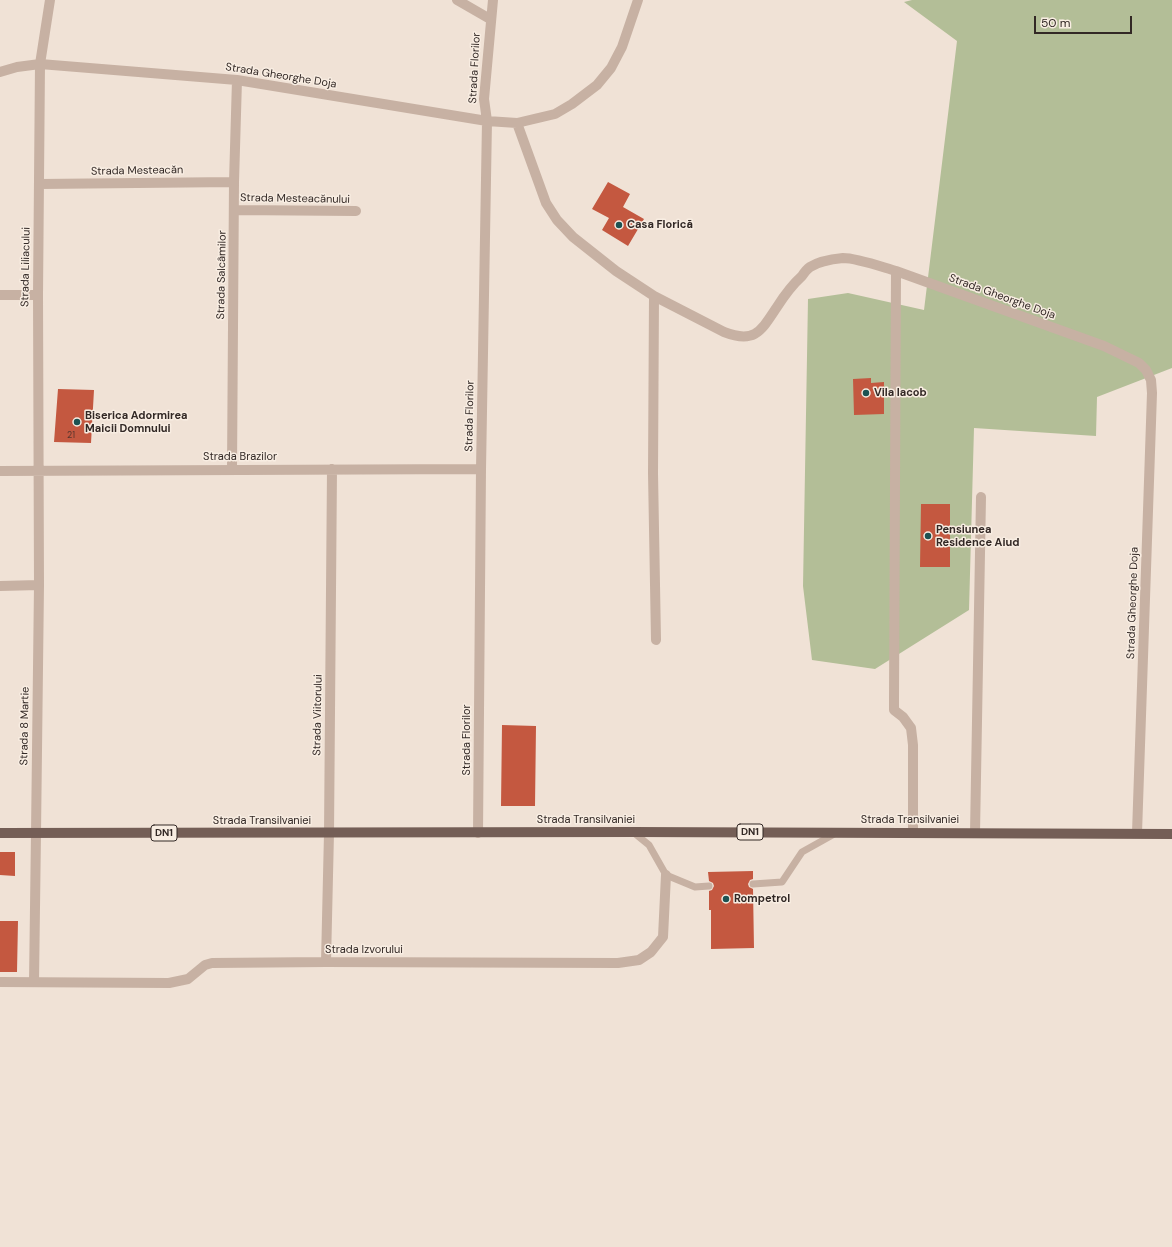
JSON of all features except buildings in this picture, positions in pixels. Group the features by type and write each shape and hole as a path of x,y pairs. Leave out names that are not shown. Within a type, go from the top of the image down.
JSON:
{"main road":[{"name":"Strada Transilvaniei","path":"0,833 913,832 1172,834"}],"street":[{"path":"40,64 50,0"},
{"path":"457,0 490,18"},
{"name":"Strada Florilor","path":"478,833 481,469 487,121 484,99 490,18 493,0"},
{"name":"Strada Gheorghe Doja","path":"0,72 17,67 40,64 237,80 487,121 517,123 555,114 572,104 597,85 611,68 622,47 638,0"},
{"name":"Strada Liliacului","path":"39,471 38,295 40,64"},
{"name":"Strada Salcâmilor","path":"232,470 234,182 237,80"},
{"name":"Strada Gheorghe Doja","path":"517,123 546,203 557,220 589,250 616,271 654,296 736,337 753,335 761,329 767,323 793,284 810,267 829,260 844,258 896,271 1104,346 1139,363 1146,370 1151,380 1152,393 1137,833"},
{"name":"Strada Mesteacăn","path":"40,184 234,182"},
{"name":"Strada Mesteacănului","path":"234,210 356,211"},
{"path":"896,271 894,710 903,717 911,728 913,745 913,832"},
{"path":"0,295 38,295"},
{"path":"654,296 653,481 656,640"},
{"name":"Strada Viitorului","path":"326,962 329,833 332,469"},
{"name":"Strada Brazilor","path":"0,471 481,469"},
{"name":"Strada 8 Martie","path":"34,982 39,471"},
{"path":"975,833 981,497"},
{"path":"0,586 39,585"},
{"name":"Strada Izvorului","path":"0,982 169,983 188,979 205,965 212,963 618,963 638,960 651,952 663,937 666,876"}],"lane":[{"path":"633,832 649,845 666,876 695,887 709,886"},
{"path":"753,884 782,882 802,852 837,832"}],"green space":[{"path":"912,0 1172,0 1172,368 1097,397 1096,436 974,428 969,610 875,669 812,660 803,586 808,299 848,293 924,310 957,41 904,2"}],"place":[{"name":"Casa Florică","path":"619,225"},
{"name":"Vila Iacob","path":"866,393"},
{"name":"Biserica Adormirea Maicii Domnului","path":"77,422"},
{"name":"Pensiunea Residence Aiud","path":"928,536"},
{"name":"Rompetrol","path":"726,899"}]}
